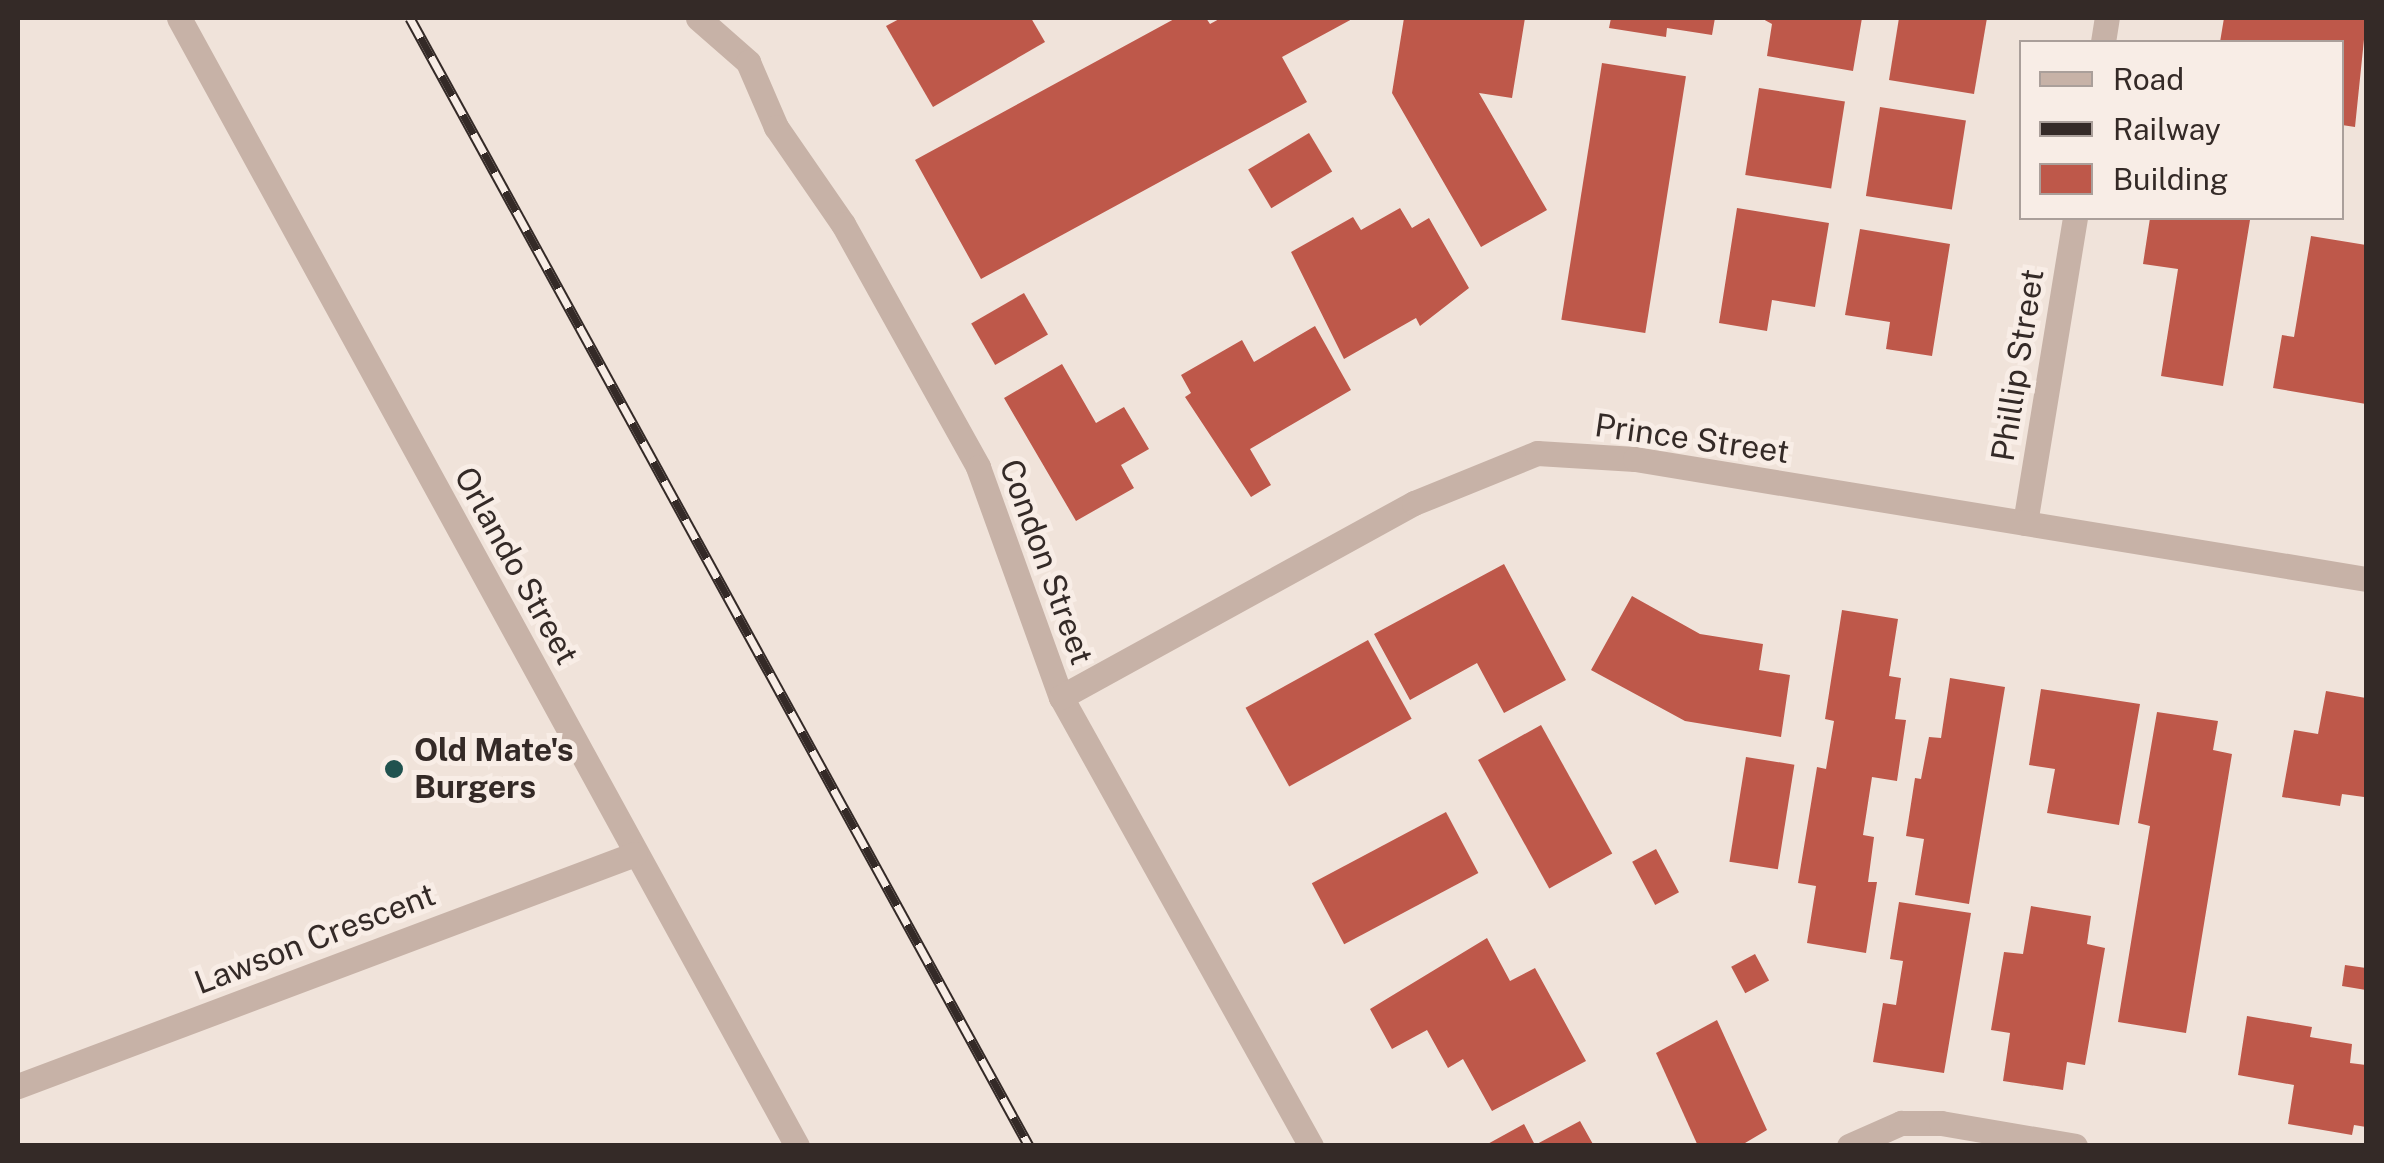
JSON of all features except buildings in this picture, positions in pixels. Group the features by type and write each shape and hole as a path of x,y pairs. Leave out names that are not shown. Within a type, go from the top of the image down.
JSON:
{"street":[{"name":"Orlando Street","path":"179,18 797,1146"},
{"name":"Condon Street","path":"698,18 748,62 776,126 842,224 978,467 1062,697 1311,1146"},
{"name":"Phillip Street","path":"2025,523 2075,220"},
{"name":"Prince Street","path":"1062,697 1414,503 1537,454 1635,458 2366,579"},
{"name":"Lawson Crescent","path":"18,1086 635,854"},
{"path":"1848,1146 1901,1123 1941,1123 2074,1146"}],"railway":[{"path":"410,18 1029,1146"}],"place":[{"name":"Old Mate's Burgers","path":"394,769"}]}
